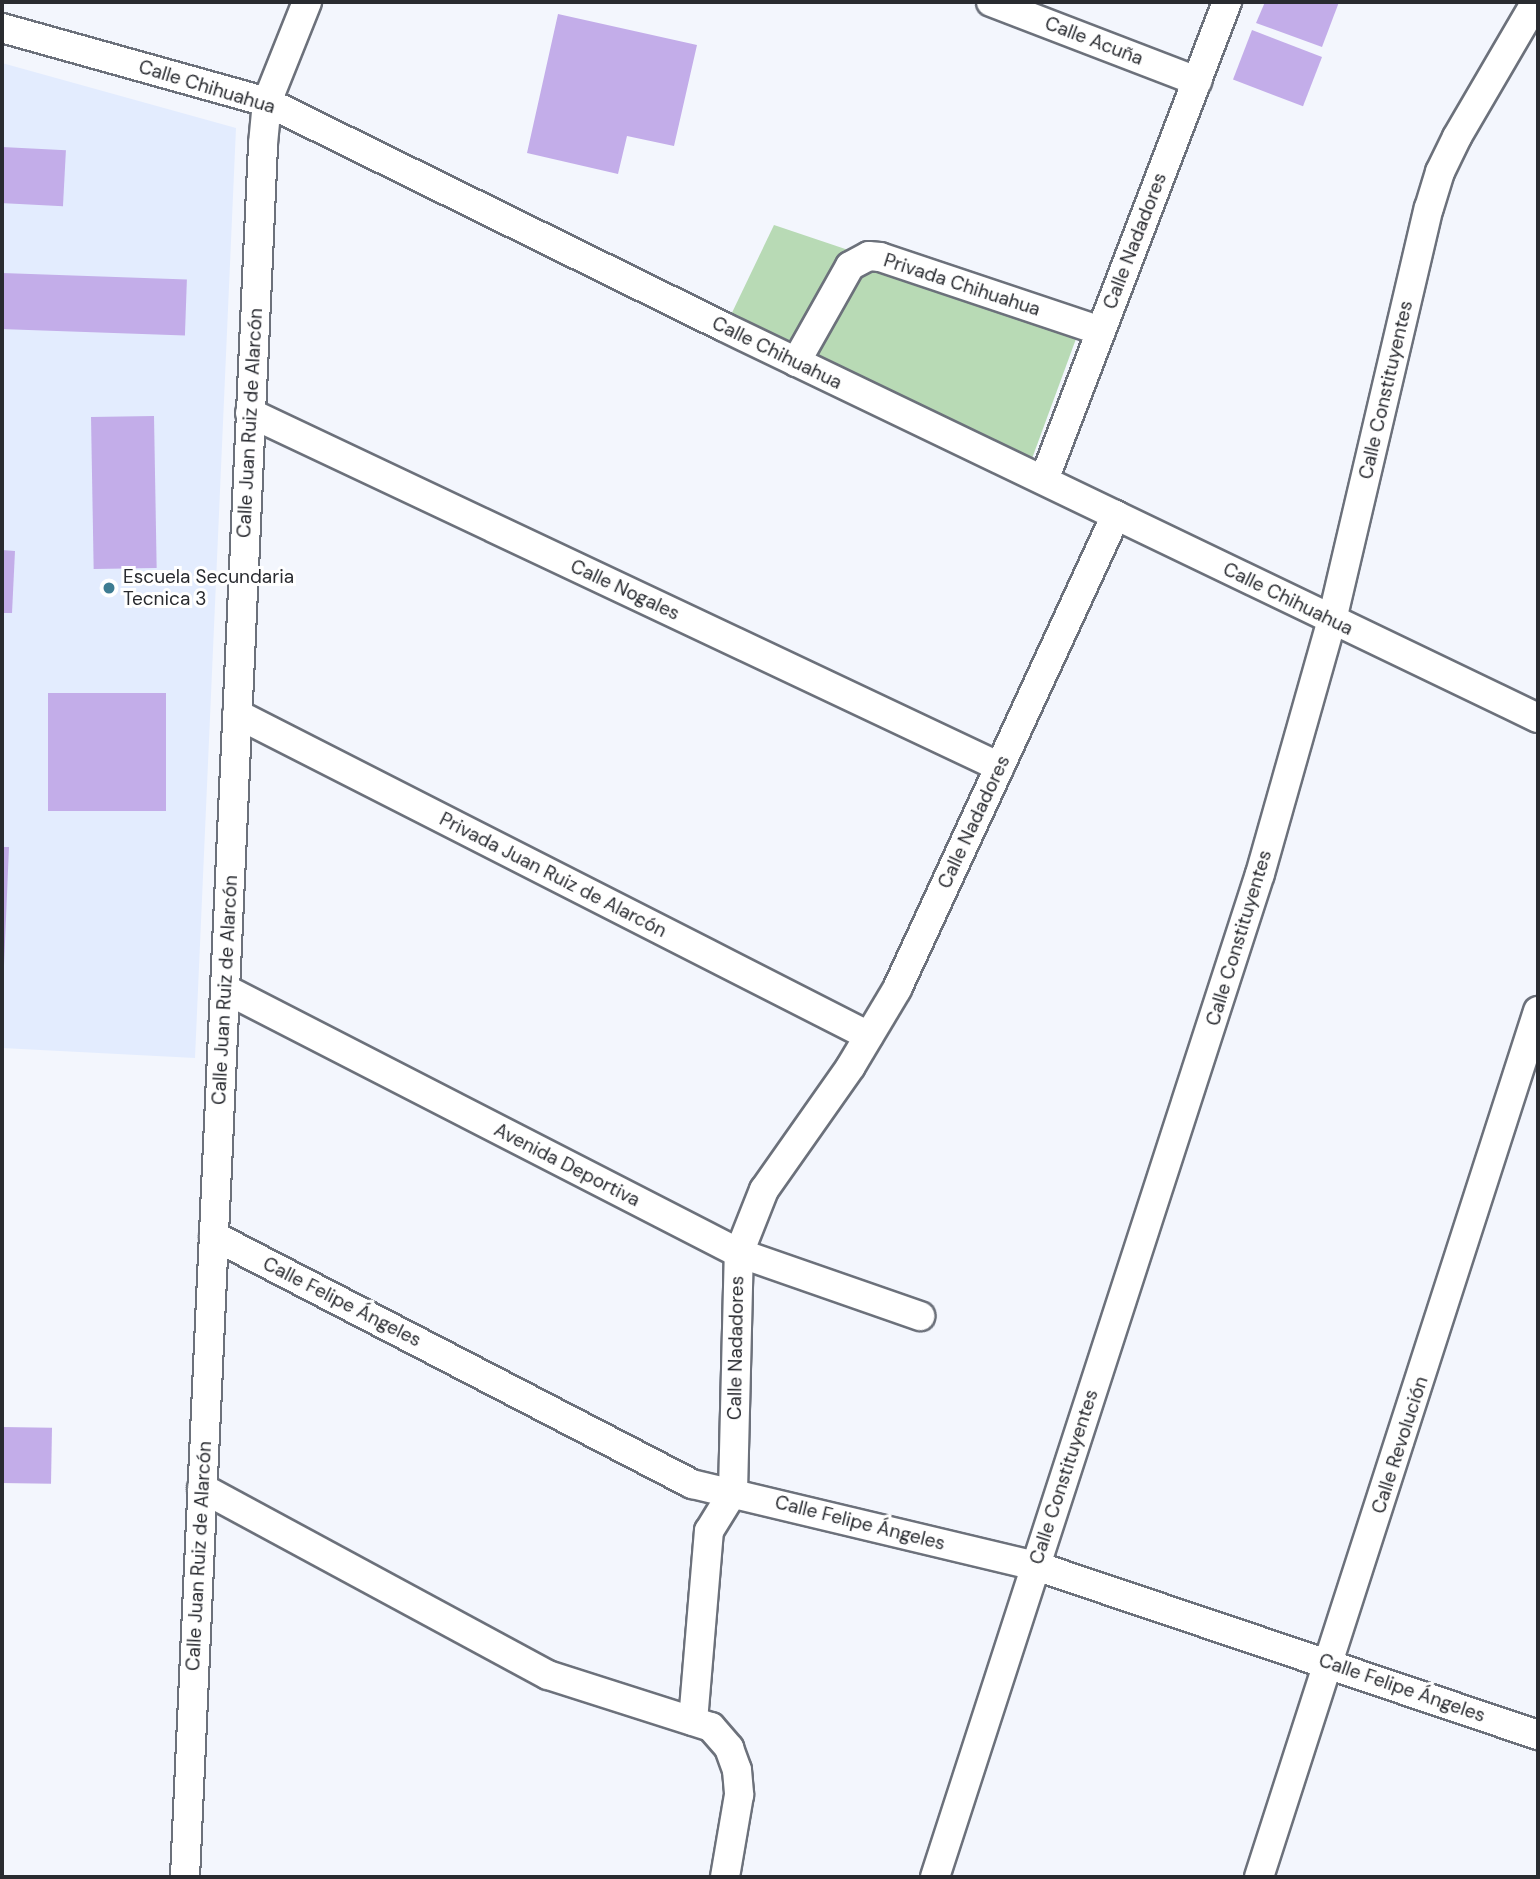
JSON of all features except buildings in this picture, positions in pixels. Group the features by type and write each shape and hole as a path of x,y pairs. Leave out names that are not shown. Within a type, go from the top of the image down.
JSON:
{"street":[{"name":"Calle Juan Ruiz de Alarcón","path":"185,1877 250,413 267,102 307,2"},
{"name":"Calle Acuña","path":"992,2 1197,80"},
{"name":"Calle Nadadores","path":"1044,480 1227,2"},
{"name":"Calle Constituyentes","path":"935,1877 1260,874 1332,620 1429,208 1440,172 1457,137 1536,2"},
{"name":"Calle Chihuahua","path":"2,27 267,102 796,362 1538,718"},
{"name":"Privada Chihuahua","path":"796,362 850,266 869,256 880,257 1101,331"},
{"name":"Calle Nogales","path":"250,413 1000,767"},
{"name":"Calle Nadadores","path":"733,1492 739,1253 764,1190 869,1036 897,989 1116,515"},
{"name":"Privada Juan Ruiz de Alarcón","path":"237,714 869,1036"},
{"name":"Avenida Deportiva","path":"225,989 739,1253 920,1316"},
{"name":"Calle Revolución","path":"1259,1877 1538,1011"},
{"name":"Calle Felipe Ángeles","path":"214,1236 692,1484 1035,1566 1538,1735"},
{"path":"202,1488 548,1675 711,1727 729,1748 737,1770 739,1795 725,1877"},
{"path":"693,1721 709,1531 733,1492"}],"shaded area":[{"name":"Escuela Secundaria Tecnica 3","path":"2,63 236,128 195,1058 2,1048"}],"green space":[{"path":"774,225 1080,328 1030,464 729,319"}],"place":[{"name":"Escuela Secundaria Tecnica 3","path":"109,588"}]}
